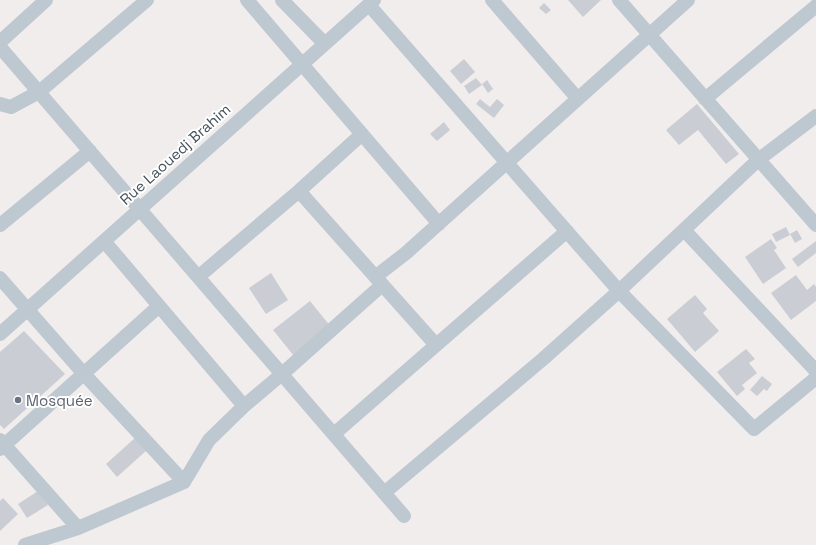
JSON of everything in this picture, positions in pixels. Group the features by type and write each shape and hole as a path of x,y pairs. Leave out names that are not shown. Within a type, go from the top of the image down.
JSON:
{"street":[{"path":"0,42 46,0"},
{"path":"0,104 11,107 39,92 147,0"},
{"path":"247,0 439,224"},
{"path":"282,0 324,44"},
{"path":"492,0 578,99"},
{"path":"619,0 816,225"},
{"path":"25,545 78,528 184,482 209,440 244,406 282,374 406,253 688,0"},
{"path":"371,2 507,163 619,291 754,429 816,378"},
{"name":"Rue Laouedj Brahim","path":"0,334 371,2"},
{"path":"705,99 816,6"},
{"path":"0,47 404,516"},
{"path":"384,493 543,359 619,291 758,160 816,116"},
{"path":"198,276 300,191 362,134"},
{"path":"0,225 90,151"},
{"path":"300,191 436,345"},
{"path":"684,230 816,371"},
{"path":"334,434 567,231"},
{"path":"104,241 244,406"},
{"path":"0,278 84,374 184,482"},
{"path":"78,528 2,444 84,374 158,306"}],"building":[{"path":"568,0 601,0 583,17"},
{"path":"544,3 551,10 546,14 539,8"},
{"path":"464,59 475,72 461,84 450,71"},
{"path":"476,78 482,85 469,94 464,86"},
{"path":"487,80 493,89 488,93 482,84"},
{"path":"480,99 490,107 497,99 504,105 494,118 476,104"},
{"path":"697,104 739,154 726,164 698,130 679,145 666,130"},
{"path":"444,122 450,130 437,141 430,134"},
{"path":"786,227 790,235 776,242 772,234"},
{"path":"797,230 802,239 795,243 790,234"},
{"path":"771,239 777,248 774,250 786,268 763,284 745,257"},
{"path":"816,241 816,253 798,267 792,259"},
{"path":"271,273 288,300 266,314 249,288"},
{"path":"796,275 807,290 814,284 816,287 816,301 791,320 771,293"},
{"path":"695,295 707,309 703,313 719,331 695,352 667,319"},
{"path":"310,301 331,327 294,356 273,330"},
{"name":"Mosquée","path":"24,331 65,374 4,429 0,425 0,352"},
{"path":"746,349 755,359 749,363 757,373 742,385 745,389 737,396 717,372"},
{"path":"762,376 772,384 767,391 764,389 757,396 750,390"},
{"path":"136,437 147,450 117,477 106,464"},
{"path":"38,491 48,505 27,518 18,504"},
{"path":"3,498 18,514 0,531 0,501"}],"place":[{"name":"Mosquée","path":"18,400"}]}
